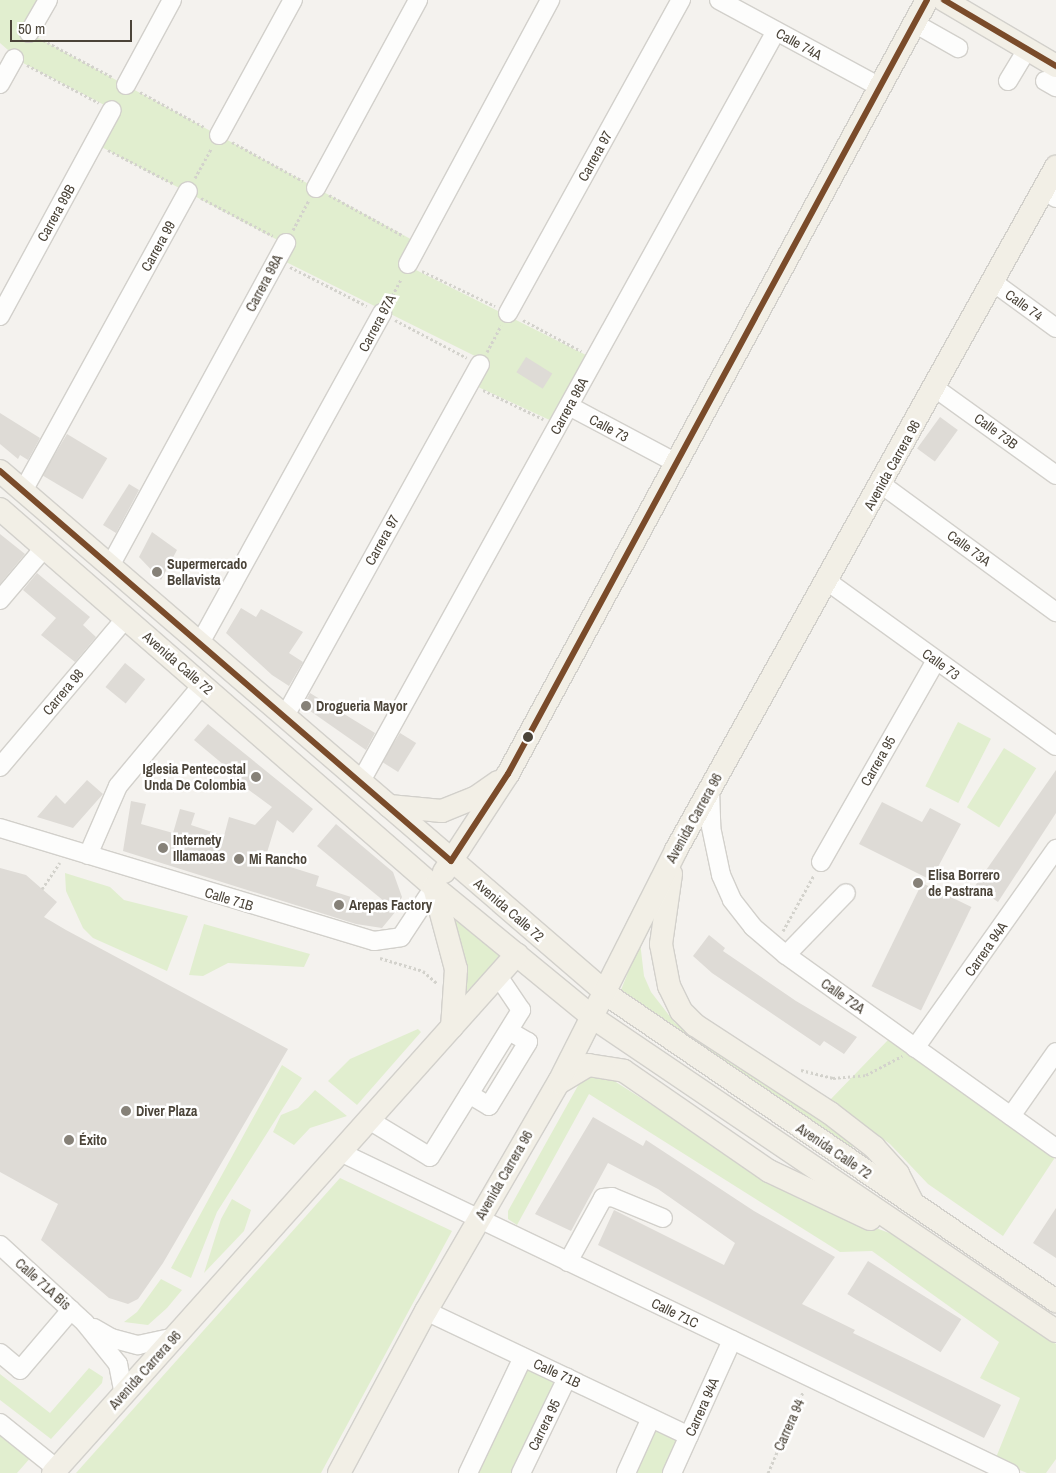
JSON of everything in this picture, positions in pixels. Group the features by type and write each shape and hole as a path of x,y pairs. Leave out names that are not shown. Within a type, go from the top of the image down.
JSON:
{"main road":[{"path":"452,1027 456,969 434,887 508,774 926,0"},
{"path":"944,0 1027,49 1052,78"},
{"name":"Avenida Carrera 96","path":"339,1473 426,1310 559,1082 676,850 882,484 993,282 1050,194 1056,167"},
{"name":"Avenida Calle 72","path":"0,471 604,992 1056,1301"},
{"name":"Avenida Calle 72","path":"0,509 434,887 592,1017 920,1241 1056,1331"},
{"path":"389,806 426,811 451,809 475,798 508,774"},
{"path":"676,850 661,944 669,986 681,1011 695,1025 830,1113 874,1148 898,1174 914,1205"},
{"name":"Avenida Carrera 96","path":"58,1472 124,1394 517,954"},
{"path":"559,1082 588,1065 624,1071 797,1187 920,1241"}],"street":[{"path":"29,33 48,0"},
{"path":"126,85 172,0"},
{"path":"219,135 293,0"},
{"path":"316,188 418,0"},
{"path":"408,264 550,0"},
{"name":"Carrera 97","path":"508,313 681,0"},
{"name":"Calle 74A","path":"720,0 880,87"},
{"path":"914,23 958,48"},
{"name":"Carrera 96A","path":"361,781 776,31"},
{"path":"1008,81 1027,49"},
{"path":"0,84 14,59"},
{"name":"Carrera 99B","path":"0,316 112,110"},
{"name":"Carrera 99","path":"23,491 188,191"},
{"name":"Carrera 98A","path":"110,566 286,242"},
{"name":"Calle 74","path":"993,282 1056,328"},
{"name":"Carrera 97A","path":"200,643 382,314"},
{"name":"Carrera 97","path":"285,716 480,364"},
{"name":"Calle 73B","path":"935,388 1056,475"},
{"name":"Calle 73","path":"569,406 676,464"},
{"name":"Calle 73A","path":"882,484 1056,612"},
{"path":"0,600 45,547"},
{"name":"Calle 73","path":"827,581 1056,746"},
{"name":"Carrera 98","path":"0,767 126,618"},
{"name":"Carrera 95","path":"821,862 936,660"},
{"path":"88,855 118,786 203,684"},
{"name":"Calle 72A","path":"710,789 711,827 727,891 753,926 780,951 1056,1148"},
{"name":"Calle 71B","path":"0,828 374,941 401,936 434,887"},
{"name":"Carrera 94A","path":"915,1048 1056,850"},
{"path":"780,951 846,893"},
{"path":"369,1120 430,1157 521,1010 498,976"},
{"path":"1010,1116 1056,1052"},
{"name":"Calle 71C","path":"340,1152 478,1219 571,1257 732,1340 1010,1473"},
{"path":"571,1257 603,1198 612,1197 663,1218"},
{"name":"Calle 71A Bis","path":"0,1246 85,1323 118,1364 124,1394"},
{"path":"0,1353 20,1370 71,1310"},
{"name":"Calle 71B","path":"426,1310 689,1436"},
{"name":"Calle 71A Bis","path":"85,1323 111,1338 138,1345 176,1336"},
{"name":"Carrera 94A","path":"672,1473 732,1340"},
{"path":"468,1473 523,1357"},
{"name":"Carrera 95","path":"521,1473 567,1378"},
{"path":"626,1473 651,1418"},
{"path":"0,1422 58,1472"}],"path":[{"path":"29,33 418,243"},
{"path":"14,59 112,110"},
{"path":"188,191 219,135"},
{"name":"Carrera 98A","path":"286,242 316,188"},
{"name":"Carrera 97A","path":"382,314 408,264"},
{"path":"480,364 508,313"},
{"path":"469,383 558,426"},
{"path":"42,889 69,849"},
{"path":"780,951 821,862"},
{"path":"796,1069 832,1078 866,1075 915,1048"},
{"name":"Carrera 94","path":"768,1473 810,1377"}],"green space":[{"path":"0,0 47,0 29,33 418,243 406,265 590,357 554,422 476,386 489,363 282,260 289,246 94,143 112,109 23,63 0,43"},
{"path":"958,722 991,739 958,803 925,786"},
{"path":"1004,748 1036,768 999,828 967,807"},
{"path":"65,873 110,887 124,900 188,916 167,971 93,938 83,928 66,891"},
{"path":"444,907 505,954 466,992 460,951"},
{"path":"204,924 310,954 304,967 228,963 203,976 189,975"},
{"path":"640,942 644,976 651,992 675,1023 810,1111 852,1143 853,1149 621,990"},
{"path":"418,1029 421,1032 357,1105 328,1081 350,1059"},
{"path":"888,1040 1056,1156 1003,1236 928,1184 890,1144 830,1100"},
{"path":"282,1065 302,1078 217,1212 191,1278 171,1268"},
{"path":"588,1077 608,1077 801,1200 892,1234 1056,1344 1056,1459 1046,1473 1027,1473 995,1460 1020,1398 980,1378 999,1342 872,1251 840,1252 589,1094 517,1225 508,1219 508,1211 580,1082"},
{"path":"315,1090 347,1116 310,1128 294,1145 273,1132 281,1115 298,1108"},
{"path":"340,1178 452,1231 321,1473 76,1473"},
{"path":"232,1199 251,1210 244,1231 204,1273 221,1219"},
{"path":"161,1279 182,1290 167,1308 148,1325 124,1322 137,1312"},
{"path":"89,1368 103,1377 102,1383 51,1439 0,1400 0,1374 50,1413"},
{"path":"526,1369 556,1383 512,1473 475,1473"},
{"path":"654,1427 680,1439 664,1473 633,1473"},
{"path":"0,1430 32,1456 17,1473 0,1473"}],"building":[{"path":"526,357 552,373 543,389 516,372"},
{"path":"0,413 40,438 28,460 20,455 18,459 0,444"},
{"path":"940,417 958,430 935,461 917,449"},
{"path":"67,434 107,458 83,499 42,475"},
{"path":"129,484 139,490 116,533 103,525"},
{"path":"152,532 177,550 161,580 139,557"},
{"path":"0,534 25,554 0,584"},
{"path":"37,573 90,617 83,625 96,637 75,662 41,635 56,618 23,590"},
{"path":"241,608 256,617 261,609 303,632 289,653 303,662 289,686 272,675 226,633"},
{"path":"125,663 145,679 126,703 105,687"},
{"path":"310,693 375,733 366,750 303,706"},
{"path":"208,724 313,809 293,833 277,820 265,859 319,876 316,886 396,911 382,928 356,924 123,851 131,801 146,804 141,824 173,833 180,809 195,813 191,825 224,836 229,817 255,825 272,807 220,769 224,765 194,740"},
{"path":"400,733 416,743 398,772 382,762"},
{"path":"1056,770 1056,813 998,902 975,886"},
{"path":"87,780 103,794 73,828 37,817 56,795 65,804"},
{"path":"882,802 922,822 930,808 961,824 931,880 859,844"},
{"path":"336,824 393,872 402,897 396,911 317,846"},
{"name":"Diver Plaza","path":"0,868 26,875 57,902 44,917 288,1049 163,1263 138,1299 128,1304 109,1298 41,1240 58,1204 0,1172"},
{"path":"922,883 971,907 921,1010 872,986"},
{"path":"709,935 725,948 723,951 796,1001 857,1037 844,1054 824,1041 820,1046 712,973 693,956"},
{"path":"593,1117 643,1146 646,1140 754,1211 835,1257 802,1304 855,1330 853,1333 1001,1405 984,1438 598,1245 614,1210 724,1265 735,1243 658,1189 608,1163 571,1231 535,1214"},
{"path":"1056,1208 1056,1258 1033,1243"},
{"path":"868,1261 961,1319 941,1352 847,1294"}],"transit line":[{"path":"0,471 451,861 508,774 927,0"},
{"path":"944,0 1056,66"}],"place":[{"name":"Supermercado Bellavista","path":"157,572"},
{"name":"Drogueria Mayor","path":"306,706"},
{"name":"Iglesia Pentecostal Unda De Colombia","path":"256,777"},
{"name":"Internety Illamaoas","path":"163,848"},
{"name":"Mi Rancho","path":"239,859"},
{"name":"Elisa Borrero de Pastrana","path":"918,883"},
{"name":"Arepas Factory","path":"339,905"},
{"name":"Diver Plaza","path":"126,1111"},
{"name":"Éxito","path":"69,1140"}]}
